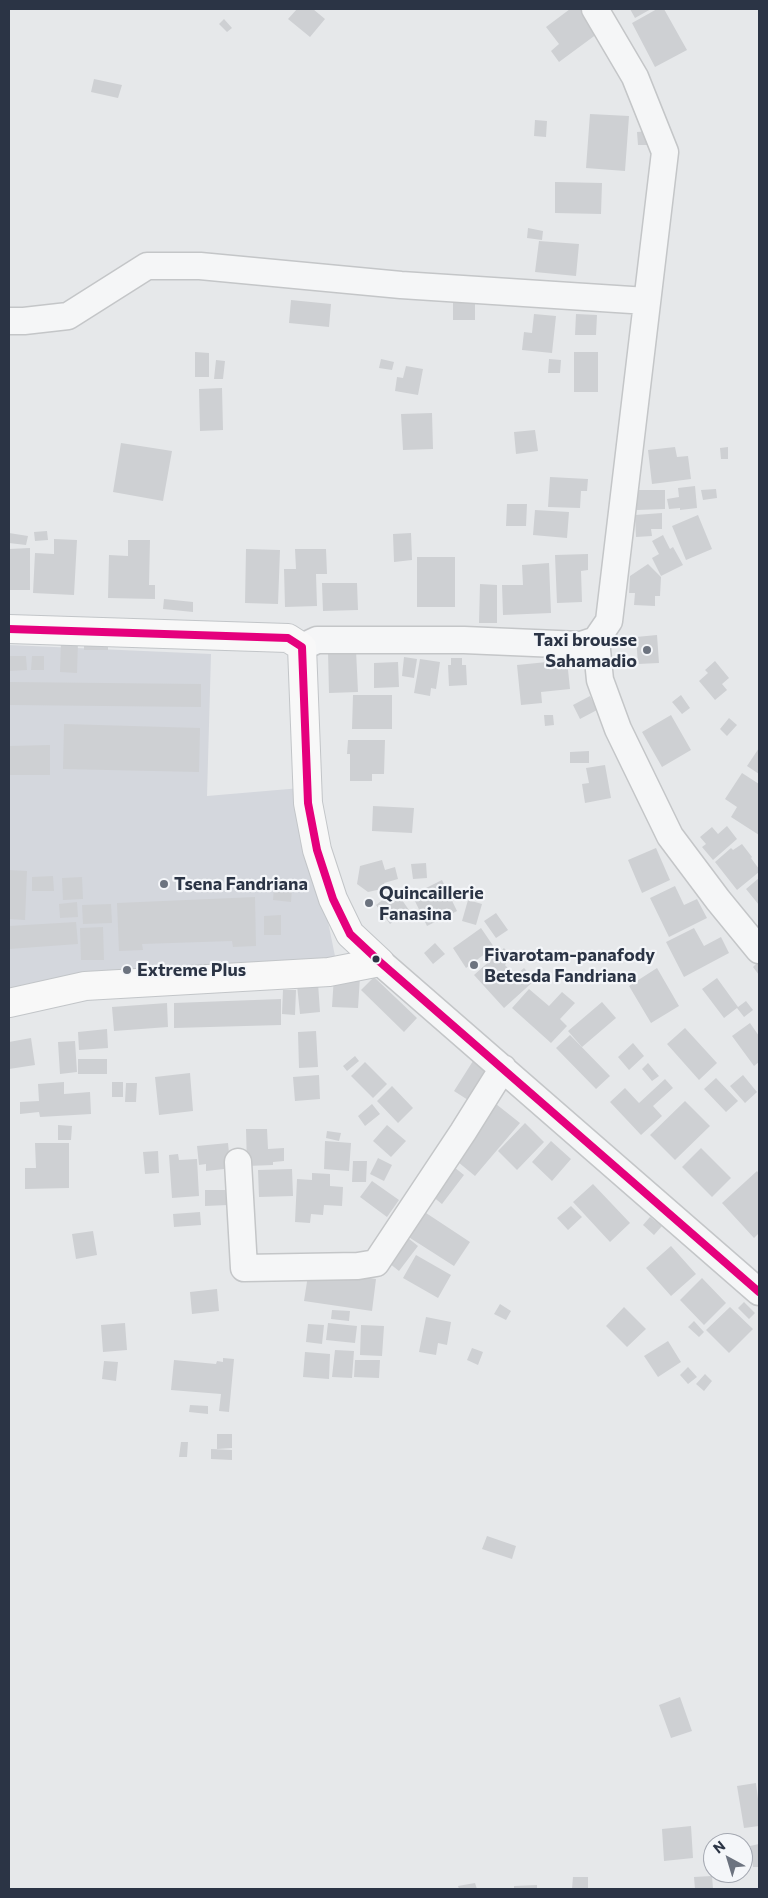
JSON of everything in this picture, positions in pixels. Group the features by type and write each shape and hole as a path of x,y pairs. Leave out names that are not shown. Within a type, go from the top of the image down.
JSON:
{"main road":[{"path":"9,629 288,638 302,647 308,803 317,850 333,899 350,934 380,962"},
{"path":"9,1003 85,986 328,972 380,962"}],"street":[{"path":"302,647 318,640 464,640 581,645 596,640 609,621 665,152 635,77 595,9"},
{"path":"9,321 68,316 147,266 200,266 401,285 648,302"},
{"path":"596,640 600,680 618,729 670,836 718,900 759,950"},
{"path":"380,962 759,1292"},
{"path":"238,1162 244,1268 358,1266 376,1263 503,1068"}],"shaded area":[{"name":"Tsena Fandriana","path":"9,645 211,654 207,796 301,788 338,971 9,1003"}],"building":[{"path":"297,9 313,9 325,19 310,37 288,19"},
{"path":"570,9 584,9 601,31 559,62 551,51 559,44 546,27"},
{"path":"630,9 651,9 635,18"},
{"path":"657,9 664,9 687,50 655,67 632,23"},
{"path":"224,19 232,28 227,32 219,24"},
{"path":"94,79 122,85 118,98 91,92"},
{"path":"590,114 629,116 625,171 586,168"},
{"path":"535,120 547,121 546,137 534,136"},
{"path":"650,131 651,145 638,145 637,132"},
{"path":"555,182 602,183 601,214 555,213"},
{"path":"528,228 543,231 542,240 527,238"},
{"path":"539,241 579,244 576,276 535,272"},
{"path":"291,300 331,304 329,327 289,323"},
{"path":"453,301 475,302 475,320 453,320"},
{"path":"534,314 556,316 552,353 522,350 524,332 532,333"},
{"path":"576,314 597,315 596,335 575,335"},
{"path":"195,352 209,353 209,377 195,377"},
{"path":"574,352 598,352 598,392 574,392"},
{"path":"381,359 394,362 392,370 379,368"},
{"path":"549,359 561,360 560,373 548,373"},
{"path":"216,360 225,361 223,379 214,379"},
{"path":"406,366 423,369 418,395 395,391 397,377 403,378"},
{"path":"222,388 223,430 200,431 199,389"},
{"path":"432,413 433,449 403,450 401,414"},
{"path":"535,430 538,451 516,454 514,432"},
{"path":"121,443 172,451 163,501 113,492"},
{"path":"675,447 677,457 688,456 691,479 652,484 648,450"},
{"path":"728,447 728,459 721,459 720,448"},
{"path":"550,477 588,479 587,491 581,491 580,508 548,507"},
{"path":"695,486 697,508 669,509 667,499 679,497 678,488"},
{"path":"716,489 717,498 703,500 701,490"},
{"path":"637,490 665,490 665,509 637,510"},
{"path":"507,504 527,504 526,526 506,526"},
{"path":"535,510 569,512 567,538 533,535"},
{"path":"662,513 662,529 651,529 652,536 636,537 635,515"},
{"path":"698,515 712,549 686,560 672,526"},
{"path":"47,531 48,540 35,541 34,532"},
{"path":"9,533 28,536 26,545 9,543"},
{"path":"411,533 412,560 394,562 393,534"},
{"path":"663,535 670,549 673,547 683,565 661,576 652,558 659,554 652,541"},
{"path":"54,539 77,540 74,595 33,593 35,553 54,554"},
{"path":"128,540 150,540 149,585 155,585 155,599 108,598 109,555 128,556"},
{"path":"30,548 30,590 9,590 9,549"},
{"path":"246,549 280,550 278,604 245,603"},
{"path":"295,549 326,549 327,574 316,574 317,606 285,607 284,569 296,569"},
{"path":"588,554 588,570 581,571 582,602 557,603 555,555"},
{"path":"417,557 455,557 455,607 417,607"},
{"path":"549,563 551,613 503,615 502,585 523,585 522,565"},
{"path":"648,564 661,577 660,596 655,596 655,606 634,605 635,593 629,593 630,576"},
{"path":"322,583 357,583 358,610 323,611"},
{"path":"480,584 497,585 497,623 479,623"},
{"path":"164,599 193,602 193,612 163,609"},
{"name":"Taxi brousse Sahamadio","path":"657,635 659,663 638,664 636,637"},
{"path":"84,638 108,639 108,650 84,650"},
{"path":"61,641 78,642 77,673 60,672"},
{"path":"356,650 358,692 329,693 328,651"},
{"path":"9,656 26,656 27,670 9,671"},
{"path":"32,656 44,656 44,670 31,670"},
{"path":"404,657 417,659 414,678 402,676"},
{"path":"451,658 462,658 462,665 466,665 467,685 449,686 448,665 451,665"},
{"path":"420,659 440,662 436,689 431,688 430,696 414,693"},
{"path":"567,660 570,689 541,692 542,703 521,705 517,665"},
{"path":"715,661 729,678 722,684 727,690 715,700 699,681 708,673 705,670"},
{"path":"398,662 399,687 374,688 374,663"},
{"path":"9,682 201,684 201,707 9,705"},
{"path":"353,695 392,695 392,729 352,729"},
{"path":"681,695 690,708 682,714 672,702"},
{"path":"590,696 597,710 580,719 573,705"},
{"path":"544,715 553,715 554,725 545,726"},
{"path":"671,715 691,750 662,767 642,732"},
{"path":"729,718 737,725 727,736 720,729"},
{"path":"64,724 200,728 199,772 63,769"},
{"path":"348,740 385,740 384,774 372,774 372,781 350,781 350,754 347,754"},
{"path":"50,745 50,775 9,775 9,746"},
{"path":"759,748 759,774 747,766"},
{"path":"589,751 589,763 570,763 570,752"},
{"path":"605,765 611,798 585,803 582,784 589,783 586,768"},
{"path":"742,773 759,784 759,835 731,817 737,807 725,799"},
{"path":"373,806 414,808 412,833 372,831"},
{"path":"727,826 737,839 713,860 702,847 706,844 700,837 712,827 718,834"},
{"path":"742,844 752,857 759,872 737,890 715,862 731,848 733,850"},
{"path":"656,848 670,880 642,893 628,860"},
{"path":"382,860 385,870 395,867 398,879 384,883 386,888 368,892 357,884 360,866"},
{"path":"426,863 427,878 413,879 411,864"},
{"path":"9,870 27,871 25,920 9,919"},
{"path":"53,876 54,891 32,891 32,877"},
{"path":"82,877 83,899 63,900 62,878"},
{"path":"759,878 759,905 746,889"},
{"path":"442,880 457,911 427,926 412,895"},
{"path":"675,886 684,905 697,899 707,918 669,937 650,898"},
{"path":"274,888 292,889 291,902 273,900"},
{"path":"395,890 409,910 390,924 376,905"},
{"path":"255,897 256,946 233,947 232,941 142,944 143,950 119,951 117,903"},
{"path":"468,900 482,904 476,925 462,921"},
{"path":"77,902 78,917 60,918 59,904"},
{"path":"111,904 112,923 83,924 82,905"},
{"path":"496,913 508,930 496,938 484,921"},
{"path":"281,915 281,935 264,935 264,916"},
{"path":"76,922 78,944 9,949 9,926"},
{"path":"103,927 104,960 81,960 80,928"},
{"path":"481,928 494,947 466,968 453,948"},
{"path":"694,928 704,946 721,937 729,953 684,977 666,942"},
{"path":"435,943 445,954 433,964 424,953"},
{"path":"504,948 511,956 505,965 515,976 524,968 535,980 504,1008 474,975"},
{"path":"757,963 759,966 759,975 753,967"},
{"path":"657,968 679,1006 651,1023 629,986"},
{"path":"334,976 360,977 358,1008 332,1007"},
{"path":"374,977 417,1018 404,1032 361,990"},
{"path":"717,978 738,1007 746,1001 753,1010 744,1017 737,1008 724,1018 702,989"},
{"path":"318,983 320,1012 300,1014 297,985"},
{"path":"529,989 549,1006 562,992 575,1003 560,1019 567,1026 551,1043 512,1008"},
{"path":"283,990 296,990 295,1015 282,1014"},
{"path":"281,999 281,1025 174,1028 174,1003"},
{"path":"602,1002 616,1018 582,1047 568,1031"},
{"path":"167,1003 168,1027 114,1031 112,1007"},
{"path":"750,1023 759,1036 759,1062 754,1066 732,1036"},
{"path":"685,1028 717,1063 699,1080 667,1044"},
{"path":"107,1029 108,1048 79,1050 78,1032"},
{"path":"316,1031 318,1067 299,1068 298,1032"},
{"path":"570,1035 610,1076 596,1089 556,1048"},
{"path":"31,1038 35,1065 9,1069 9,1042"},
{"path":"75,1041 77,1072 60,1074 58,1042"},
{"path":"633,1043 644,1056 629,1070 618,1057"},
{"path":"355,1056 359,1061 347,1071 343,1066"},
{"path":"78,1059 107,1059 107,1074 78,1074"},
{"path":"473,1061 488,1070 468,1100 454,1091"},
{"path":"365,1062 387,1084 373,1098 351,1076"},
{"path":"648,1063 659,1076 652,1081 642,1069"},
{"path":"190,1073 193,1111 159,1115 155,1077"},
{"path":"319,1075 320,1099 295,1101 293,1077"},
{"path":"743,1075 757,1092 745,1103 730,1086"},
{"path":"716,1078 738,1101 726,1112 704,1089"},
{"path":"665,1079 673,1088 653,1106 662,1116 641,1135 610,1102 625,1088 639,1103"},
{"path":"64,1082 64,1094 90,1092 91,1114 40,1117 39,1112 20,1114 20,1102 39,1101 38,1084"},
{"path":"112,1082 123,1082 123,1097 112,1097"},
{"path":"126,1083 137,1083 136,1102 125,1102"},
{"path":"392,1086 413,1108 398,1123 377,1101"},
{"path":"685,1101 710,1126 675,1160 650,1135"},
{"path":"372,1104 380,1114 365,1126 358,1116"},
{"path":"496,1104 520,1123 475,1176 452,1157"},
{"path":"525,1123 544,1142 517,1170 498,1151"},
{"path":"58,1125 72,1126 71,1140 58,1140"},
{"path":"387,1125 406,1141 391,1157 373,1141"},
{"path":"246,1129 267,1129 268,1149 284,1148 284,1161 273,1162 273,1165 247,1166"},
{"path":"327,1131 341,1133 339,1141 326,1138"},
{"path":"325,1141 351,1143 349,1171 324,1169"},
{"path":"551,1141 571,1159 552,1181 532,1162"},
{"path":"35,1143 69,1143 69,1188 25,1189 25,1168 36,1168"},
{"path":"228,1143 230,1163 224,1164 224,1169 206,1171 206,1164 199,1165 197,1146"},
{"path":"701,1148 731,1178 712,1197 682,1167"},
{"path":"158,1151 159,1173 145,1174 143,1152"},
{"path":"178,1154 179,1160 197,1159 199,1196 172,1198 169,1155"},
{"path":"378,1158 392,1165 384,1181 370,1174"},
{"path":"353,1161 367,1161 366,1182 352,1182"},
{"path":"449,1163 464,1175 442,1204 427,1192"},
{"path":"292,1169 293,1196 259,1197 258,1170"},
{"path":"757,1171 759,1174 759,1233 754,1238 722,1203"},
{"path":"312,1173 330,1174 330,1186 343,1187 342,1206 324,1205 323,1215 311,1214 310,1223 295,1222 297,1179 312,1180"},
{"path":"372,1181 399,1200 387,1217 360,1197"},
{"path":"593,1184 630,1223 610,1242 573,1202"},
{"path":"205,1190 228,1190 228,1205 205,1206"},
{"path":"571,1206 582,1217 568,1230 557,1218"},
{"path":"423,1211 470,1242 454,1266 407,1236"},
{"path":"200,1212 201,1225 174,1227 173,1214"},
{"path":"650,1217 662,1226 654,1235 643,1225"},
{"path":"93,1231 97,1255 76,1259 72,1234"},
{"path":"403,1234 418,1246 399,1271 384,1259"},
{"path":"671,1246 696,1274 671,1296 646,1268"},
{"path":"416,1255 451,1275 438,1298 403,1278"},
{"path":"309,1269 376,1279 372,1311 304,1301"},
{"path":"702,1278 726,1303 704,1325 680,1300"},
{"path":"217,1289 219,1311 192,1314 190,1292"},
{"path":"744,1302 755,1313 749,1319 738,1308"},
{"path":"500,1304 511,1311 506,1320 494,1314"},
{"path":"624,1307 646,1329 627,1347 606,1326"},
{"path":"730,1307 753,1329 729,1353 706,1330"},
{"path":"332,1310 350,1311 349,1321 331,1319"},
{"path":"426,1317 451,1322 447,1345 438,1343 436,1355 419,1352"},
{"path":"694,1321 704,1332 699,1337 688,1327"},
{"path":"125,1323 127,1350 103,1352 101,1325"},
{"path":"328,1323 357,1326 355,1343 326,1340"},
{"path":"308,1324 324,1325 322,1344 306,1342"},
{"path":"361,1325 384,1326 382,1356 360,1355"},
{"path":"668,1341 681,1362 658,1377 644,1356"},
{"path":"472,1348 483,1352 478,1365 467,1360"},
{"path":"335,1350 354,1351 352,1378 332,1377"},
{"path":"305,1352 330,1354 329,1379 303,1377"},
{"path":"223,1358 234,1359 229,1412 219,1411 221,1394 171,1390 174,1360 216,1364 217,1361 223,1362"},
{"path":"355,1360 380,1360 379,1378 354,1377"},
{"path":"104,1361 118,1362 116,1381 102,1379"},
{"path":"688,1367 697,1377 688,1384 680,1375"},
{"path":"705,1374 712,1381 704,1391 696,1384"},
{"path":"190,1405 208,1406 208,1414 189,1412"},
{"path":"217,1434 232,1434 232,1448 217,1449"},
{"path":"181,1442 188,1442 187,1457 179,1457"},
{"path":"211,1449 232,1450 232,1460 211,1459"},
{"path":"487,1536 516,1546 512,1559 482,1549"},
{"path":"680,1697 692,1731 671,1738 659,1705"},
{"path":"756,1783 759,1826 744,1828 737,1786"},
{"path":"691,1826 693,1858 664,1861 662,1829"},
{"path":"759,1844 759,1867 753,1867 753,1845"},
{"path":"703,1876 703,1883 713,1883 713,1889 695,1889 694,1877"},
{"path":"573,1877 588,1877 588,1889 572,1889"},
{"path":"475,1883 477,1889 459,1889 458,1886"},
{"path":"537,1885 537,1889 514,1889 514,1886"}],"transit line":[{"path":"9,629 288,638 302,647 308,803 317,850 333,899 350,934 759,1292"}],"place":[{"name":"Taxi brousse Sahamadio","path":"647,650"},
{"name":"Tsena Fandriana","path":"164,884"},
{"name":"Quincaillerie Fanasina","path":"369,903"},
{"name":"Fivarotam-panafody Betesda Fandriana","path":"474,965"},
{"name":"Extreme Plus","path":"127,970"}]}
